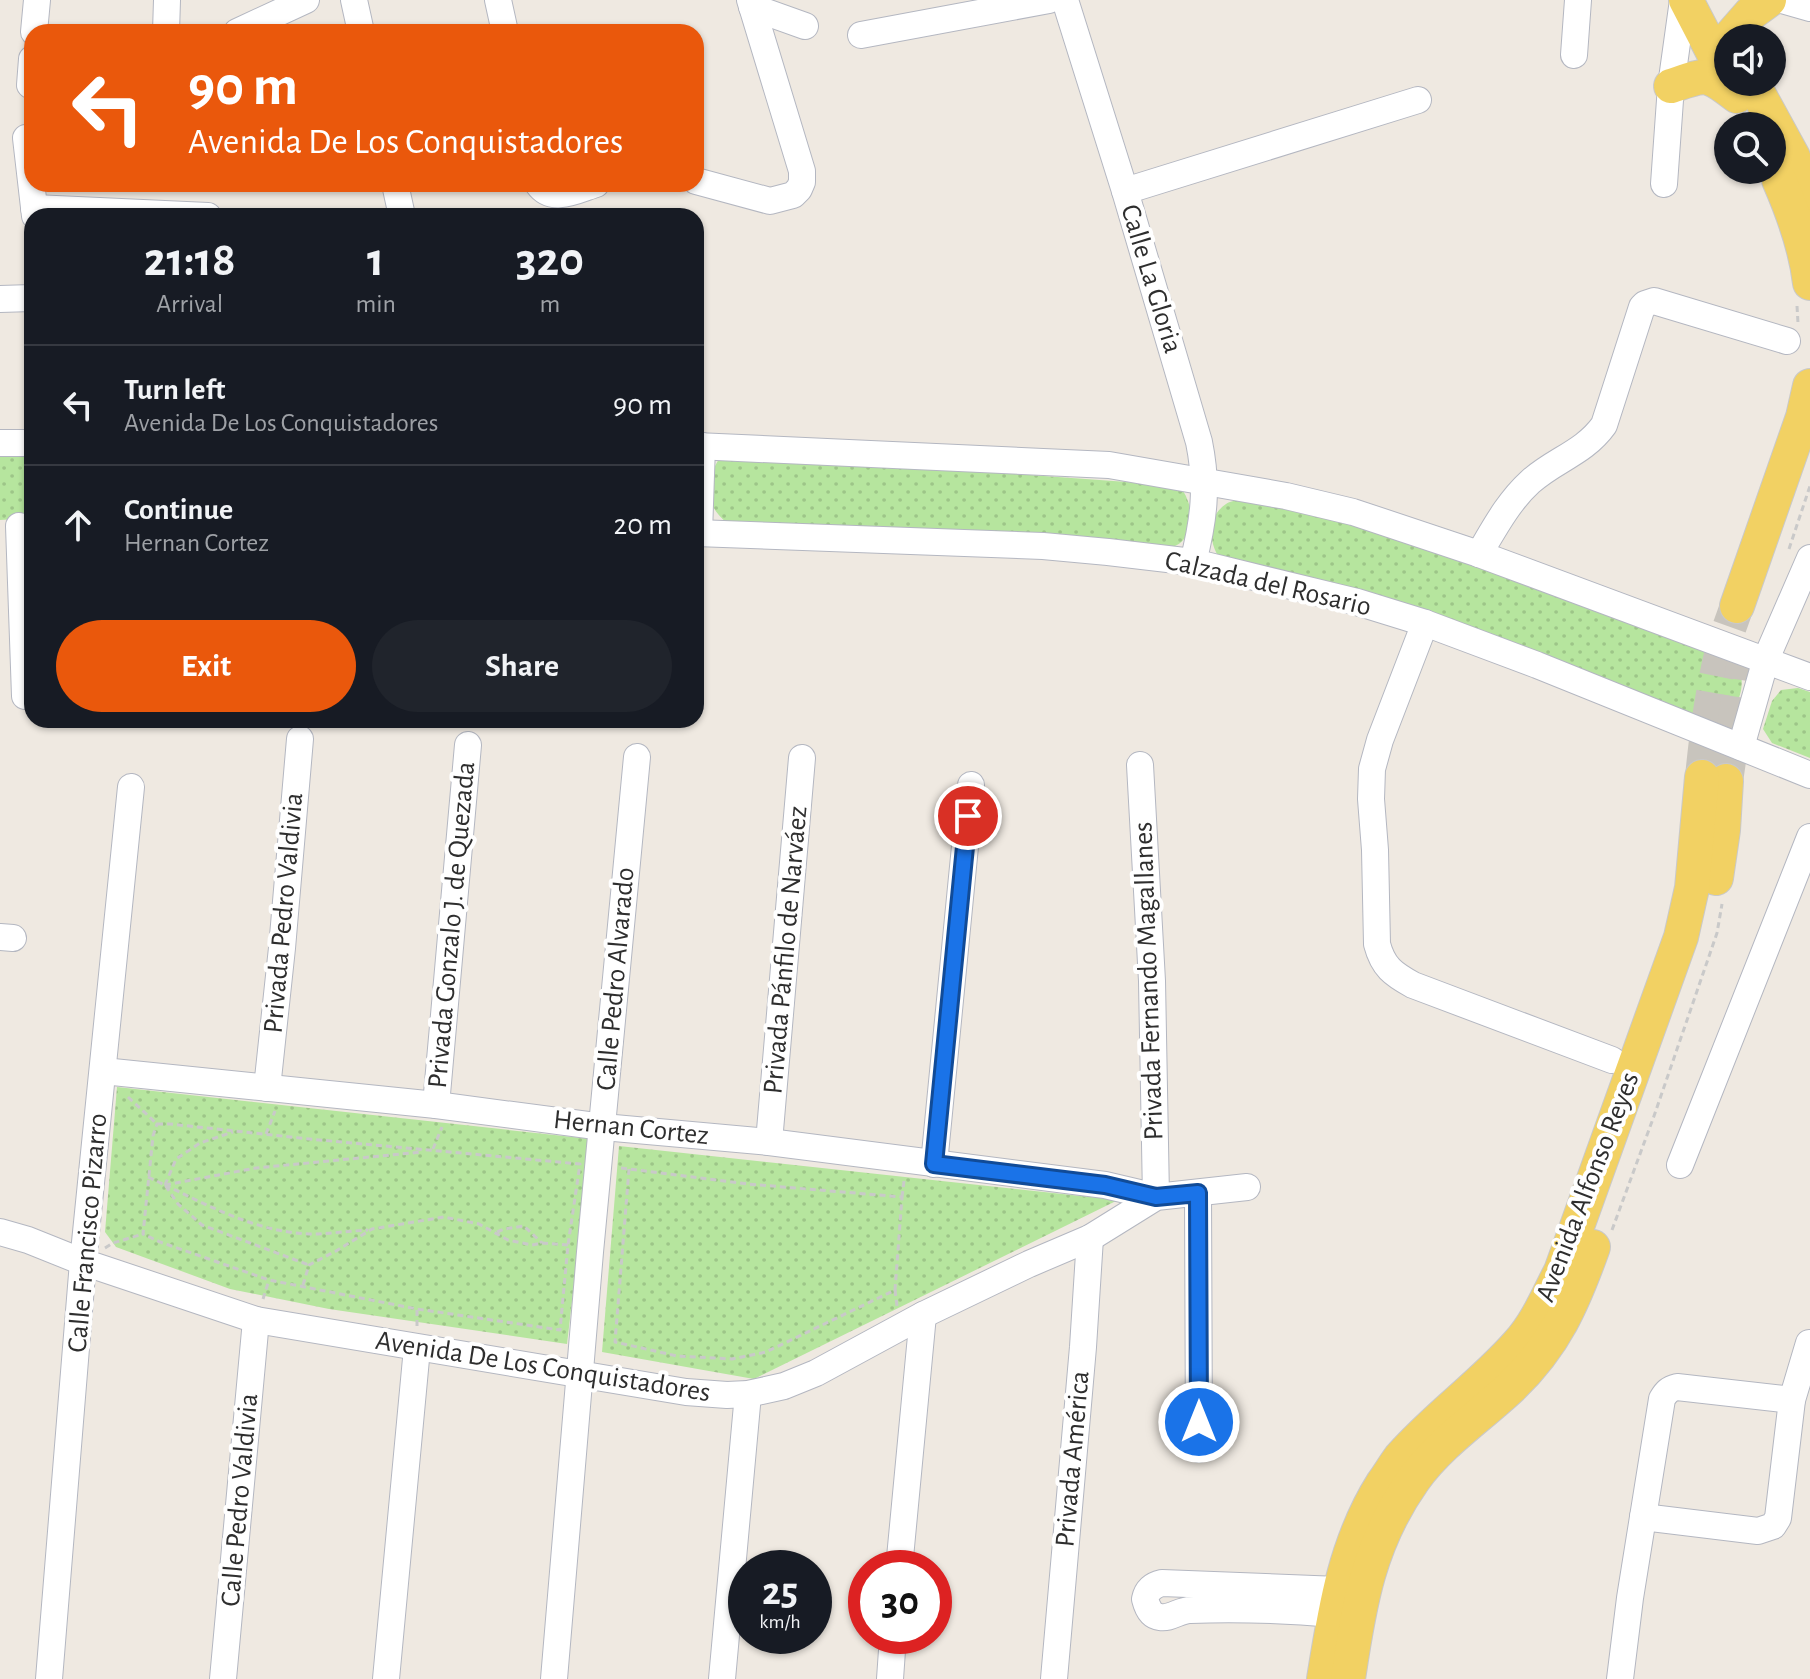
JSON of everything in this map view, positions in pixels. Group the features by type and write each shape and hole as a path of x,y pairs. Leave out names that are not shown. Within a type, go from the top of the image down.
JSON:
{"main road":[{"path":"1685,0 1714,48"},
{"path":"1710,0 1722,24"},
{"path":"1741,24 1769,0"},
{"path":"1671,86 1694,79 1714,79"},
{"path":"1745,96 1793,157 1810,204"},
{"path":"1781,184 1791,207 1808,269 1803,291"},
{"path":"1810,386 1747,611 1801,496 1810,462"},
{"name":"Avenida Alfonso Reyes","path":"1324,1679 1346,1564 1374,1498 1398,1460 1521,1342 1561,1271 1681,937 1714,779 1723,830 1715,888 1705,930 1686,993 1577,1291 1561,1325 1540,1357 1416,1476 1395,1509 1369,1568 1348,1679"}],"street":[{"path":"35,24 37,0"},
{"path":"166,24 167,0"},
{"path":"354,0 359,24"},
{"path":"498,0 503,24"},
{"path":"861,35 1049,0"},
{"name":"Calle La Gloria","path":"1065,0 1192,415 1203,463 1204,512 1193,562"},
{"path":"1574,55 1578,0"},
{"path":"1664,184 1671,86 1685,0"},
{"path":"1782,0 1810,8"},
{"path":"254,24 301,1"},
{"path":"751,3 805,26"},
{"path":"704,183 770,201 793,195 802,182 802,171 751,3"},
{"path":"1125,191 1418,100"},
{"path":"546,192 550,195 570,192"},
{"path":"0,299 24,298"},
{"path":"1479,554 1513,499 1531,480 1594,439 1604,425 1642,307 1649,302 1793,334"},
{"path":"0,443 24,443"},
{"path":"704,446 1109,465 1286,496 1353,512 1479,554 1810,677"},
{"path":"17,526 24,675"},
{"name":"Calzada del Rosario","path":"704,533 1043,546 1193,562 1357,602 1425,623 1810,775"},
{"path":"1741,747 1766,659 1810,558"},
{"path":"1425,623 1372,769 1377,944 1381,958 1389,970 1413,985 1612,1060"},
{"name":"Privada Pedro Valdivia","path":"267,1088 300,739"},
{"name":"Privada Gonzalo J. de Quezada","path":"436,1105 468,745"},
{"name":"Calle Pedro Alvarado","path":"554,1679 637,757"},
{"name":"Privada Pánfilo de Narváez","path":"769,1142 802,758"},
{"name":"Privada Fernando Magallanes","path":"1140,765 1152,981 1156,1197"},
{"path":"934,1164 971,785"},
{"name":"Calle Francisco Pizarro","path":"49,1679 83,1262 113,1072 131,787"},
{"path":"1680,1165 1810,837"},
{"name":"Hernan Cortez","path":"113,1072 436,1105 603,1127 769,1142 1105,1185 1156,1197"},
{"name":"Avenida De Los Conquistadores","path":"0,1232 256,1320 686,1392 727,1395 784,1386 816,1373 923,1315 1090,1238 1156,1197 1247,1187"},
{"path":"1198,1193 1199,1449"},
{"name":"Privada América","path":"1054,1679 1090,1238"},
{"path":"901,1550 923,1315"},
{"name":"Calle Pedro Valdivia","path":"223,1679 256,1320"},
{"path":"1643,1517 1758,1531 1773,1526 1778,1518 1792,1400 1809,1343"},
{"path":"386,1679 417,1348"},
{"path":"1620,1679 1662,1399 1670,1389 1677,1387 1792,1400"},
{"path":"722,1679 748,1394"},
{"path":"1162,1583 1337,1602 1310,1611 1185,1610 1156,1617 1145,1599 1150,1589 1162,1583"},
{"path":"890,1679 892,1654"}],"path":[{"path":"1793,334 1803,291"},
{"path":"83,1262 113,1243 143,1234 269,1280 417,1309 560,1330 580,1164 157,1124 121,1091 113,1072"},
{"path":"143,1234 153,1136 157,1124"},
{"path":"165,1185 176,1159 200,1143 234,1132"},
{"path":"165,1185 256,1168 432,1151"},
{"path":"617,1167 748,1184 902,1197 895,1290 766,1352 732,1359 677,1356 615,1342 629,1169"},
{"path":"148,1177 220,1212 289,1231 316,1234 372,1229 444,1217 479,1224 520,1243 568,1245"},
{"path":"165,1185 178,1204 202,1225 309,1265"},
{"path":"495,1233 524,1226 542,1243"},
{"path":"303,1287 309,1265 372,1229"}],"green space":[{"path":"24,450 24,518 0,520 0,451"},
{"path":"719,459 987,472 1169,485 1180,487 1185,494 1190,525 1181,543 1171,548 1155,549 727,523 714,508 709,493 711,476"},
{"path":"1239,499 1401,536 1733,660 1742,679 1738,701 1723,718 1714,720 1696,716 1223,563 1212,541 1212,525 1219,510"},
{"path":"1798,688 1810,692 1810,758 1772,743 1763,729 1772,701 1781,690"},
{"path":"117,1087 591,1139 567,1344 329,1309 230,1289 116,1247 105,1232"},
{"path":"619,1146 1118,1200 754,1379 602,1352"}],"tunnel":[{"path":"1702,777 1717,674 1737,606"},
{"path":"1726,781 1744,660 1750,640"}],"route":[{"path":"968,816 934,1164 1105,1185 1156,1197 1198,1193 1199,1422"}]}
